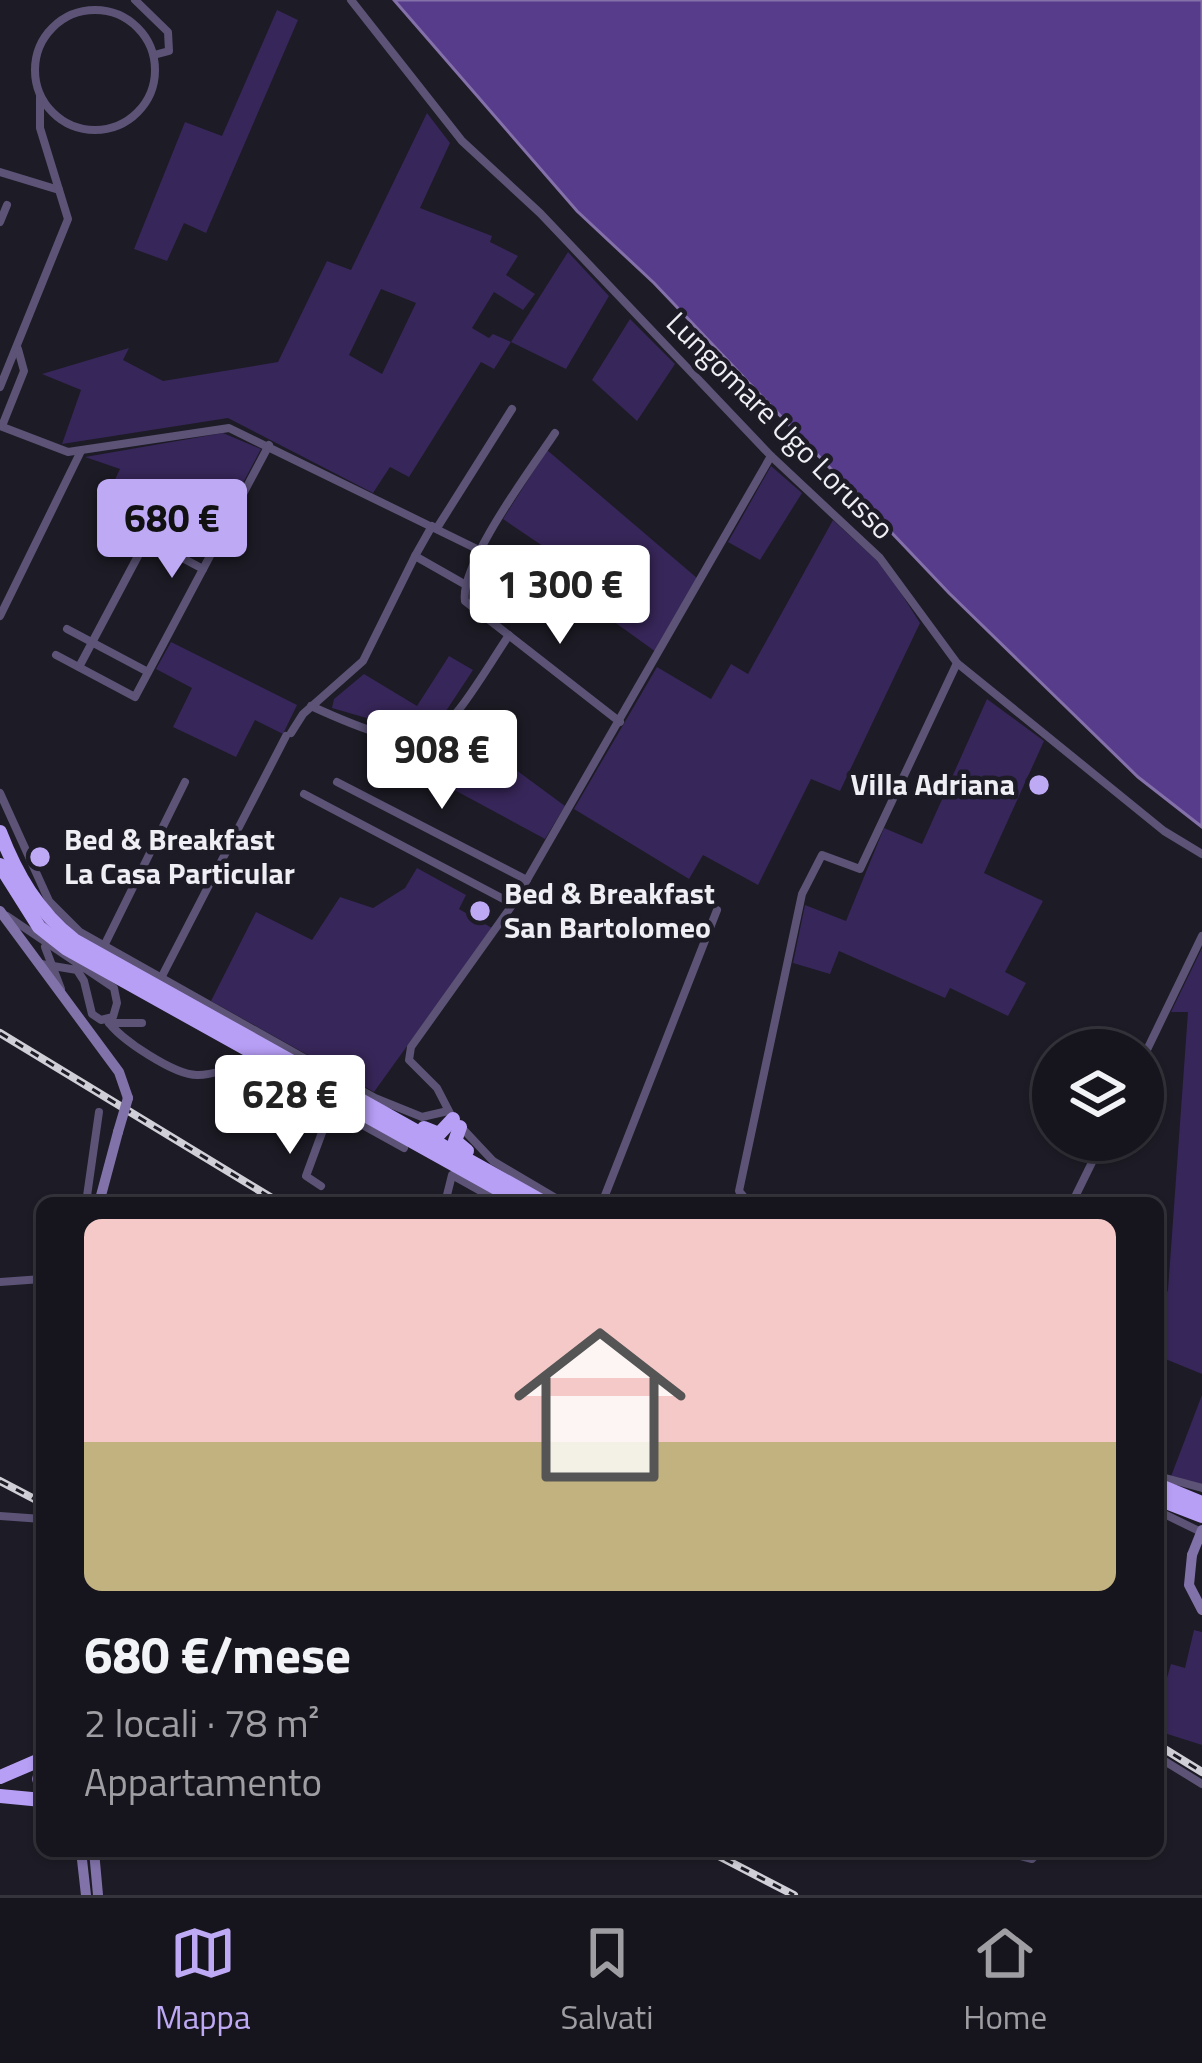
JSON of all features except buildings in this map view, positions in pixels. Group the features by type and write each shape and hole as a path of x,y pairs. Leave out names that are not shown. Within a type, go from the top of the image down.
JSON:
{"highway":[{"path":"0,832 30,895 74,940 534,1197"},
{"path":"0,866 39,927 67,949 512,1197"},
{"path":"366,1103 439,1134 454,1119"},
{"path":"454,1119 457,1146 482,1168"},
{"path":"1164,1488 1202,1503"},
{"path":"1164,1501 1202,1516"},
{"path":"0,1778 36,1763"},
{"path":"0,1796 36,1797"}],"street":[{"path":"110,11 121,0"},
{"path":"135,0 169,32 169,51 154,55"},
{"name":"Lungomare Ugo Lorusso","path":"351,0 462,141 540,213 771,456 880,558 957,663 1164,831 1202,854"},
{"path":"0,387 68,219 40,128 35,62 48,31 76,12 110,11 138,27 154,55 154,87 147,101 136,114 108,129 92,130 61,120 40,95"},
{"path":"0,172 60,190"},
{"path":"0,222 7,205"},
{"path":"17,348 24,371 1,426 59,451 215,428 240,431 479,550"},
{"path":"161,978 289,735 311,706 363,661 415,556 512,409"},
{"path":"555,433 479,550 465,601 620,722"},
{"path":"56,655 135,697 269,445"},
{"path":"0,616 81,451"},
{"path":"554,1197 493,1161 454,1119 437,1088 409,1060 411,1046 513,904 771,456"},
{"path":"79,667 147,539 203,568"},
{"path":"415,556 466,585"},
{"path":"67,629 148,672"},
{"path":"311,706 395,740 433,735 460,711 509,635"},
{"path":"744,1197 739,1191 802,894 822,855 860,869 957,663"},
{"path":"104,946 185,782"},
{"path":"338,782 527,880"},
{"path":"0,794 49,901 62,918 375,1098 422,1117 454,1119"},
{"path":"304,794 513,904"},
{"path":"604,1197 717,910"},
{"path":"3,913 39,948 114,988 116,1011 108,1021"},
{"path":"1157,1029 1202,936"},
{"path":"39,948 63,996 119,1072 128,1099 101,1197"},
{"path":"47,965 81,974 92,1014 108,1021 142,1023"},
{"path":"47,965 63,996"},
{"path":"58,980 67,969"},
{"path":"108,1021 122,1039 183,1072 195,1076 242,1064 256,1066 404,1148"},
{"path":"321,1186 306,1176 332,1108"},
{"path":"87,1197 99,1112"},
{"path":"1075,1197 1093,1161"},
{"path":"446,1197 452,1175 491,1197"},
{"path":"0,1282 36,1279"},
{"path":"1164,1478 1202,1487"},
{"path":"1164,1513 1202,1531 1192,1555 1189,1586 1202,1610"},
{"path":"0,1516 36,1519"},
{"path":"1164,1761 1202,1784"},
{"path":"86,1895 88,1857"},
{"path":"89,1857 98,1895"}],"shaded area":[{"path":"394,0 1202,0 1202,827 1138,777 949,593 654,283 577,211"},
{"path":"277,10 298,20 206,233 184,223 167,261 134,249 185,122 222,136"},
{"path":"427,113 450,143 420,208 492,236 490,242 518,256 506,275 535,294 523,310 494,292 472,328 489,338 493,334 511,342 494,369 481,362 409,477 390,467 373,493 228,418 62,444 81,390 42,374 129,348 123,360 163,381 278,362 327,261 351,270","holes":["381,289 416,303 382,374 349,355"]},
{"path":"568,252 609,296 566,369 511,342"},
{"path":"630,319 675,364 637,421 592,380"},
{"path":"223,433 261,449 227,513 178,491 154,537 101,509 120,469 85,457"},
{"path":"547,450 697,578 656,652 574,593 584,574 503,519"},
{"path":"771,466 802,493 760,560 728,542"},
{"path":"833,520 885,568 920,623 840,791 811,779 758,885 703,855 689,879 574,809 657,667 711,699 731,664 748,674"},
{"path":"171,642 297,705 283,734 255,720 236,757 173,727 192,688 156,669"},
{"path":"449,656 473,670 446,711 431,723 434,729 409,737 408,730 332,708 334,699 364,674 417,706"},
{"path":"987,699 1044,741 984,873 1043,901 1005,972 1026,983 1008,1016 950,988 945,998 839,951 830,974 793,963 805,905 846,921 884,828 922,844"},
{"path":"489,750 565,806 545,839 434,779 444,774 465,788"},
{"path":"417,868 466,895 459,909 492,928 374,1092 211,1001 256,912 312,940 340,897 373,908 405,888"},
{"path":"1202,948 1202,1374 1164,1358 1164,1301 1188,1012 1171,1012"},
{"path":"1202,1395 1202,1491 1170,1479"},
{"path":"1194,1630 1202,1632 1202,1745 1164,1733 1164,1688 1171,1664 1185,1668"}],"railway":[{"path":"0,1033 270,1197"},
{"path":"0,1481 36,1500"},
{"path":"1164,1749 1202,1772"},
{"path":"721,1857 794,1895"}],"place":[{"name":"Villa Adriana","path":"1039,785"},
{"name":"Bed & Breakfast La Casa Particular","path":"40,857"},
{"name":"Bed & Breakfast San Bartolomeo","path":"480,911"}]}
